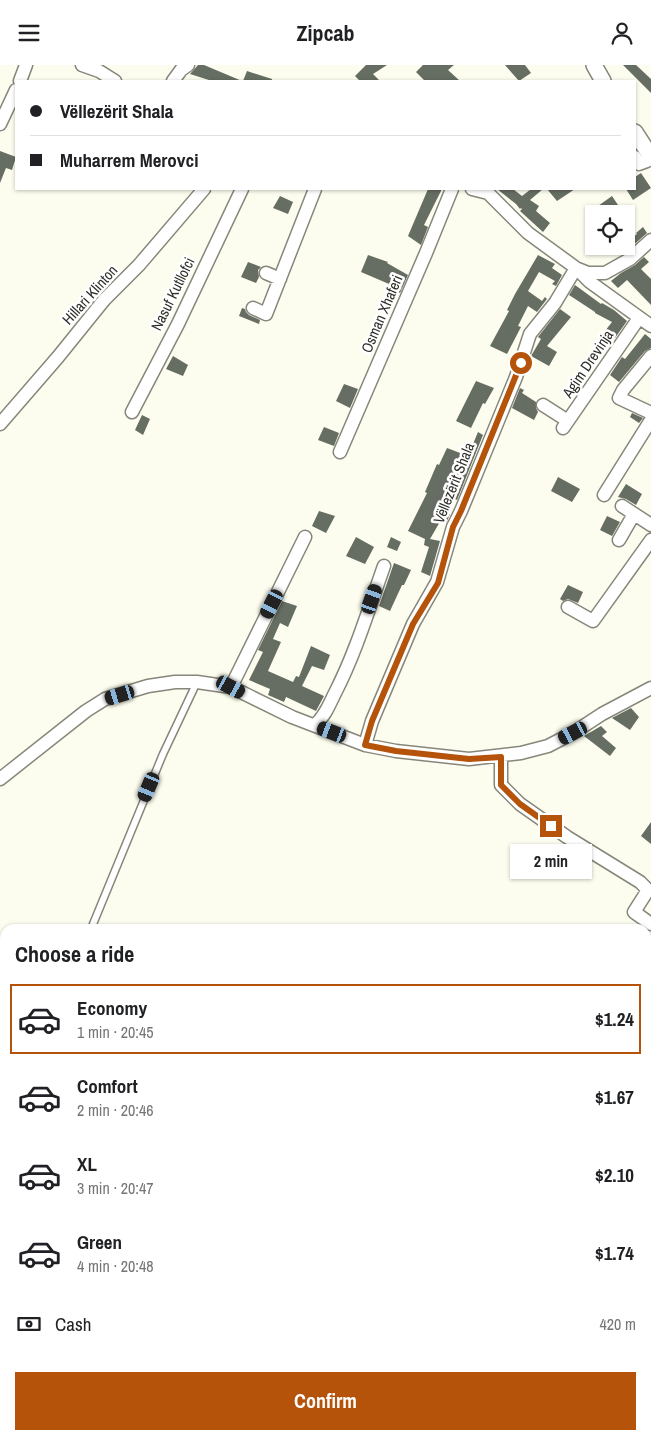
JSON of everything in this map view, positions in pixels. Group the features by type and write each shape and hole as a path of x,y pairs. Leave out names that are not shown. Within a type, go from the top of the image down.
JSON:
{"street":[{"path":"20,80 26,65"},
{"path":"82,65 99,71 113,80"},
{"path":"174,80 180,70 188,65"},
{"path":"595,67 602,80"},
{"path":"0,124 15,92"},
{"path":"636,134 647,160"},
{"name":"Hillari Klinton","path":"0,424 104,300 139,265 203,190"},
{"name":"Nasuf Kutllofci","path":"132,412 178,324 242,190"},
{"path":"253,308 266,314 315,190"},
{"name":"Osman Xhaferi","path":"340,452 452,190"},
{"path":"476,190 488,193 528,233 576,268 590,282 651,326"},
{"path":"576,268 588,273 606,273 630,259 651,240"},
{"name":"Vëllezërit Shala","path":"365,745 372,721 413,624 438,583 453,527 516,377 530,334 555,303 576,268"},
{"path":"266,273 280,279"},
{"name":"Agim Drevinja","path":"543,405 566,424 639,318"},
{"path":"651,356 619,397 651,413"},
{"path":"604,495 651,420"},
{"path":"622,506 651,525"},
{"path":"619,540 634,514"},
{"path":"231,687 304,537"},
{"path":"568,607 592,621 651,540"},
{"path":"315,725 322,718 340,684 355,649 384,566"},
{"path":"0,779 86,711 105,699 148,686 175,682 231,687 292,717 365,745 396,751 469,759 501,757 548,746 573,733 602,714 650,689"},
{"path":"501,757 501,785 520,804 567,837 640,882 648,891 634,912 651,924"}],"lane":[{"path":"93,924 163,754 197,683"}],"building":[{"path":"198,65 204,65 240,80 209,80 190,74"},
{"path":"366,65 387,65 373,74 379,80 359,80 355,76"},
{"path":"423,65 454,65 448,70 459,80 424,80 416,72"},
{"path":"505,65 525,65 531,73 518,80"},
{"path":"623,65 636,65 651,79 651,93"},
{"path":"247,71 272,79 272,80 243,80"},
{"path":"0,151 15,157 15,160 12,170 6,168 0,183"},
{"path":"641,173 651,188 633,200 627,190 636,190 636,176"},
{"path":"428,190 442,190 424,225 428,227 421,245 408,236"},
{"path":"498,190 514,190 522,196 530,190 542,190 530,200 539,206 536,211 550,223 543,232 520,211 522,209"},
{"path":"548,190 574,190 557,201"},
{"path":"280,196 293,202 288,214 273,208"},
{"path":"612,196 618,205 599,205"},
{"path":"643,227 647,233 635,244 636,233"},
{"path":"368,255 388,262 408,275 400,293 388,287 389,284 361,272"},
{"path":"538,255 555,264 552,268 562,275 556,286 552,284 555,281 539,272 528,291 542,301 545,297 547,299 537,312 528,306 518,326 521,327 507,354 490,346 509,311 507,310 515,294"},
{"path":"644,257 649,262 641,269 651,279 651,305 627,280 618,288 611,281"},
{"path":"248,262 261,267 258,270 259,277 256,283 241,277"},
{"path":"575,285 601,304 614,310 627,321 615,338 605,331 612,322 569,295"},
{"path":"242,308 249,315 260,320 259,324 239,316"},
{"path":"560,309 571,317 547,346 557,352 549,366 531,356 541,339 538,337"},
{"path":"645,334 651,339 651,348 645,351 619,382 610,375 622,357 625,359"},
{"path":"173,356 188,365 183,376 166,369"},
{"path":"476,381 494,388 485,404 483,403 471,428 456,421"},
{"path":"344,384 358,389 350,408 336,401"},
{"path":"520,388 524,390 522,393 536,402 538,412 534,420 512,408"},
{"path":"632,413 643,418 639,423 630,417"},
{"path":"142,415 150,419 143,435 135,430"},
{"path":"324,427 339,433 334,446 318,440"},
{"path":"478,432 483,435 457,500 444,495 438,511 450,514 446,523 441,520 430,539 440,541 430,576 421,572 429,547 424,545 425,539 408,531 427,493 425,492 437,464 439,465 447,448 468,456"},
{"path":"558,477 580,489 572,502 551,491"},
{"path":"626,484 642,494 636,505 618,497"},
{"path":"319,511 335,516 326,533 312,526"},
{"path":"607,516 620,522 612,536 600,530"},
{"path":"356,537 374,547 365,564 346,556"},
{"path":"391,537 401,542 397,551 387,547"},
{"path":"394,563 411,570 390,611 379,606"},
{"path":"568,585 583,592 578,603 568,599 563,601 560,599"},
{"path":"282,601 297,606 288,627 280,623 273,639 281,642 268,671 293,682 296,676 299,677 311,646 330,655 324,670 312,666 302,686 324,696 316,711 286,697 284,702 268,695 270,689 249,680 263,652 258,650"},
{"path":"631,708 639,717 630,730 612,718"},
{"path":"601,726 607,732 602,736 616,748 610,756 584,736"},
{"path":"651,822 651,844 641,836"}],"route":[{"path":"521,363 453,527 438,583 413,624 372,721 365,745 396,751 469,759 501,757 501,785 520,804 551,826"}]}
